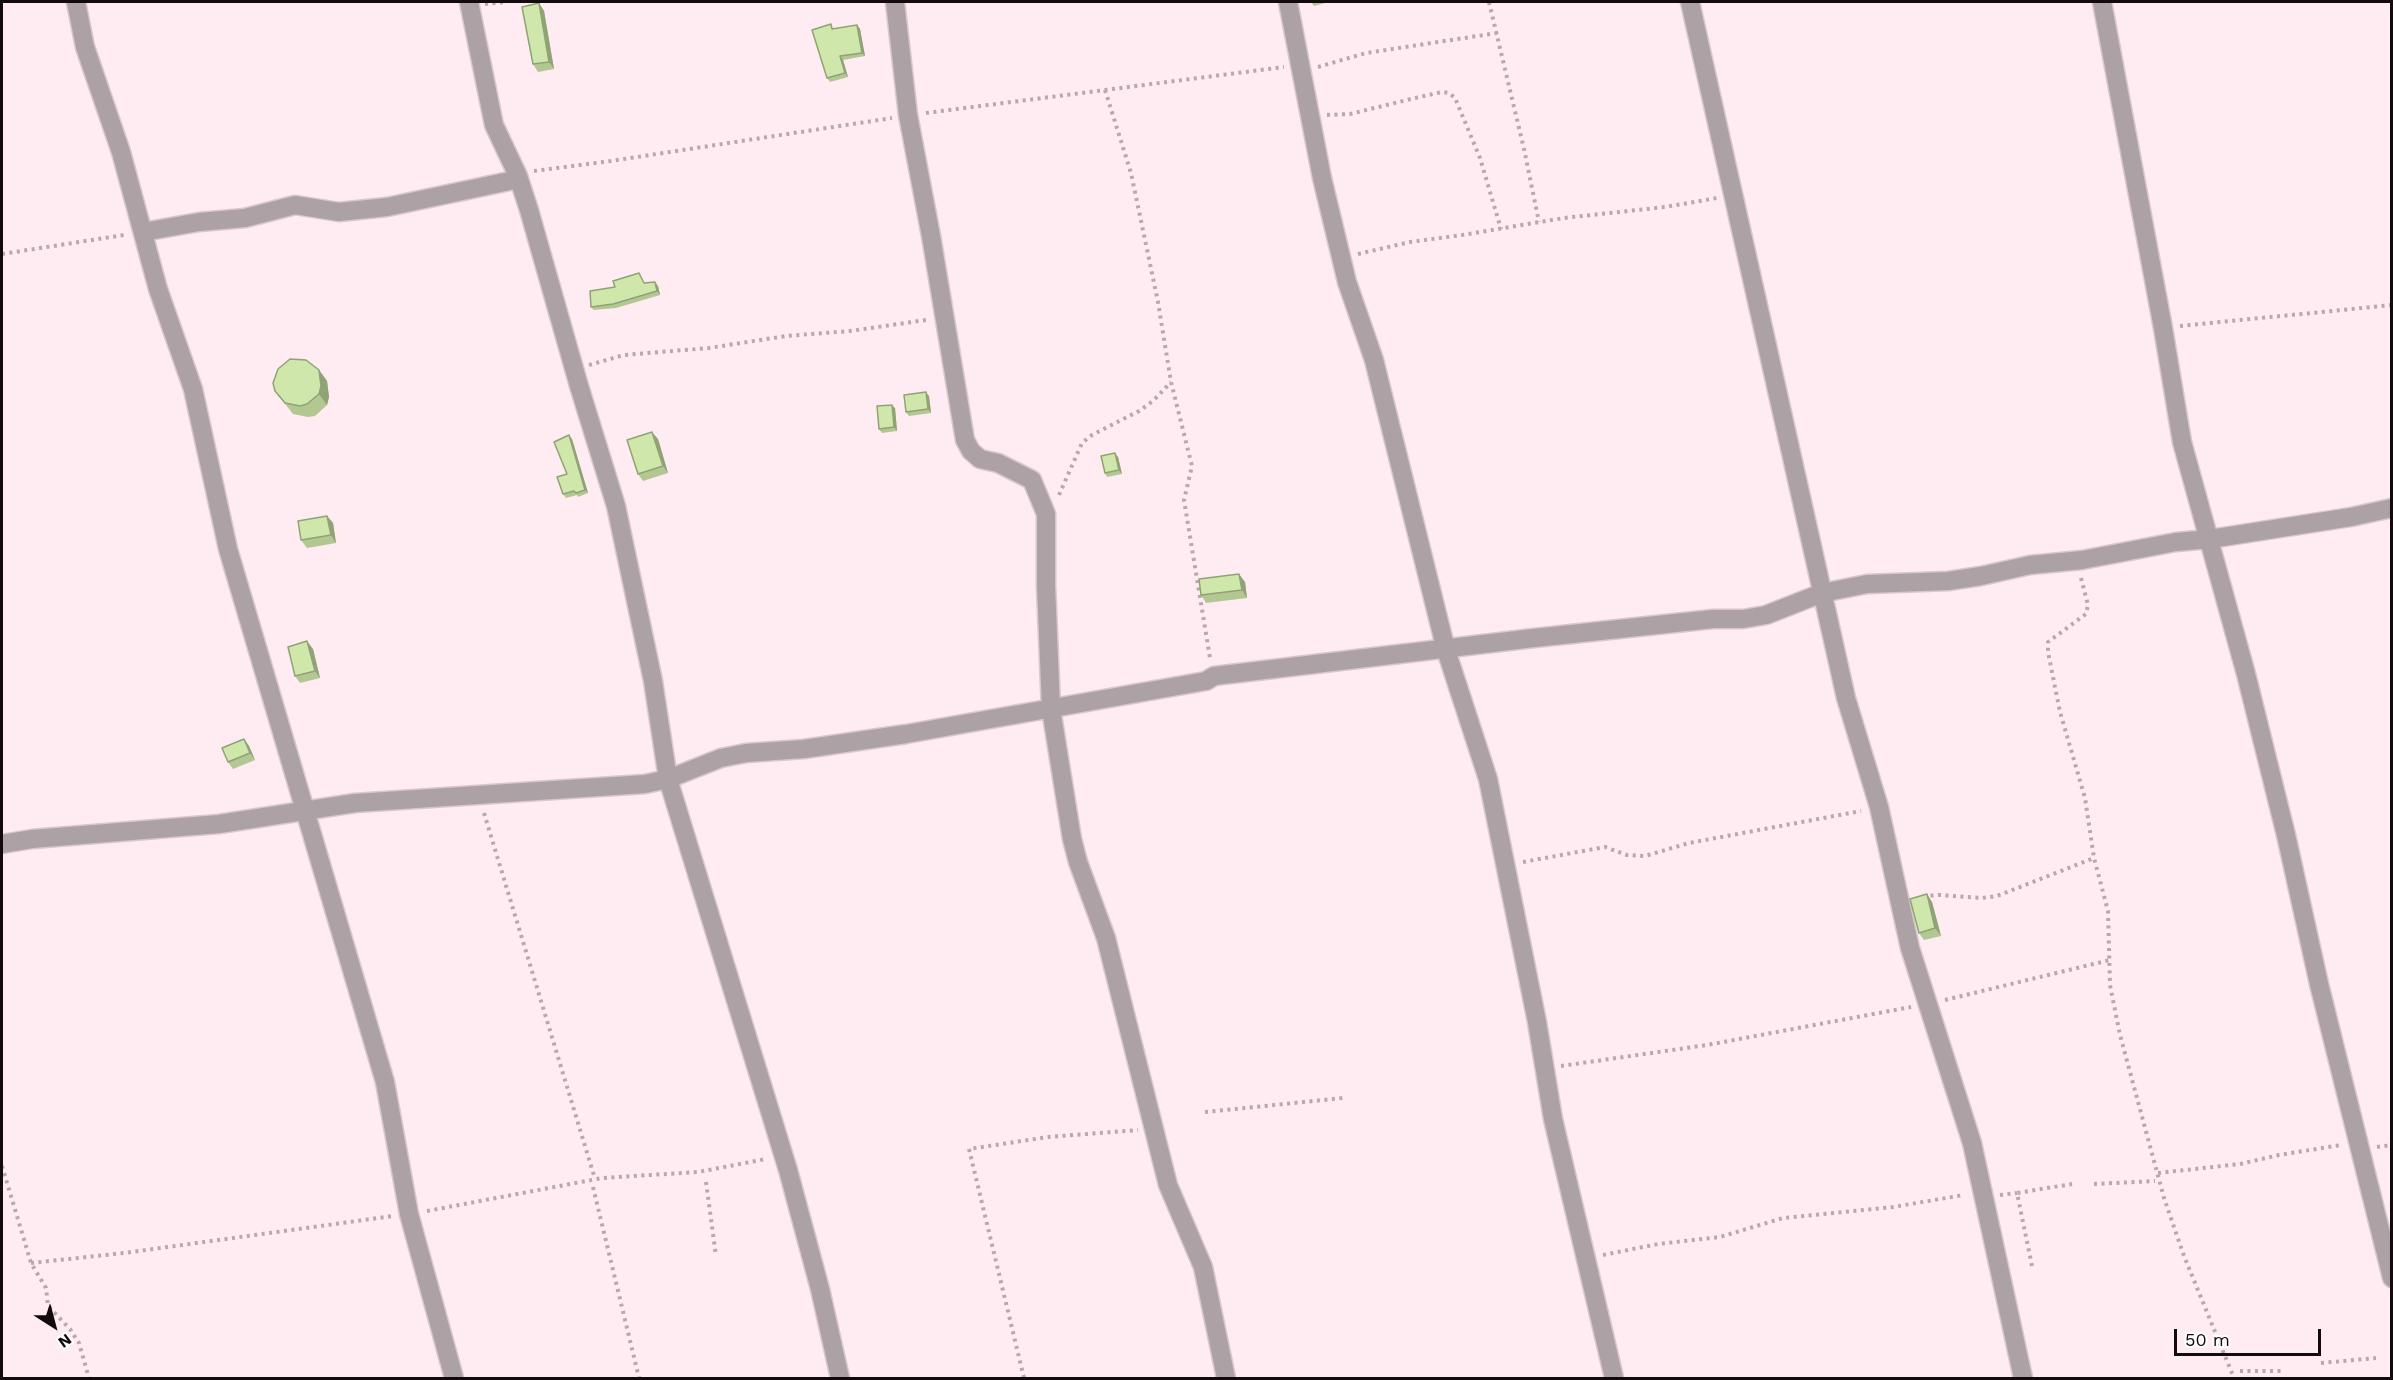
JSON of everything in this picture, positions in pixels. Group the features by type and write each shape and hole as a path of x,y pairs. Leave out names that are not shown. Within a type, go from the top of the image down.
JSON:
{"street":[{"path":"76,2 85,46 121,152 158,289 193,388 228,549 303,810 385,1082 409,1214 454,1378"},
{"path":"469,2 494,125 517,176 616,506 657,705 668,779 783,1155 820,1289 840,1378"},
{"path":"896,2 908,115 967,446 980,459 998,462 1032,480 1046,514 1046,585 1051,710 1067,813 1078,862 1106,938 1168,1185 1203,1267 1226,1378"},
{"path":"1288,2 1341,258 1374,360 1446,650 1488,779 1537,1022 1553,1119 1614,1378"},
{"path":"1690,2 1846,698 1879,807 1910,948 1972,1143 2023,1378"},
{"path":"2102,2 2182,442 2193,488 2210,539 2286,835 2391,1278"},
{"path":"143,232 199,222 245,218 295,205 339,212 387,207 517,176"},
{"path":"2,844 41,838 219,824 303,810 412,798 621,786 668,779 721,758 746,753 804,749 1051,710 1206,681 1214,676 1534,638 1713,619 1743,619 1766,615 1822,593 1867,584 1948,581 2030,565 2076,561 2176,542 2210,539 2351,517 2391,508"}],"path":[{"path":"1489,2 1539,222"},
{"path":"517,176 908,115 1106,90 1301,69 1366,53 1497,33"},
{"path":"1106,90 1131,173 1158,302 1171,382 1192,466 1184,500 1199,600 1214,676"},
{"path":"1310,116 1350,114 1433,94 1449,93 1455,98 1480,158 1502,229"},
{"path":"1341,258 1410,242 1539,222 1665,207 1733,195"},
{"path":"2,254 143,232"},
{"path":"2163,328 2391,305"},
{"path":"573,368 624,356 709,348 786,336 850,331 945,318"},
{"path":"1057,498 1082,443 1092,435 1146,406 1171,382"},
{"path":"2076,561 2088,604 2086,614 2048,642 2048,652 2060,712 2085,798 2094,858 2108,911 2110,985 2120,1035 2158,1173 2184,1256 2234,1378"},
{"path":"479,795 595,1179"},
{"path":"1505,865 1605,847 1627,855 1645,856 1689,843 1879,807"},
{"path":"1899,901 1930,895 1982,898 1997,896 2094,858"},
{"path":"1553,1067 1707,1046 1928,1004 2110,960"},
{"path":"1205,1112 1343,1098"},
{"path":"1024,1378 969,1149 1048,1137 1142,1130"},
{"path":"2158,1173 2240,1164 2357,1142"},
{"path":"31,1263 124,1253 409,1214 595,1179 698,1172 783,1155"},
{"path":"2,1166 31,1263 46,1288 48,1306 79,1342 88,1378"},
{"path":"2094,1184 2155,1181"},
{"path":"706,1182 716,1256"},
{"path":"2032,1266 2017,1193 2073,1184"},
{"path":"593,1187 639,1378"},
{"path":"1585,1259 1658,1244 1720,1237 1783,1218 1893,1207 1983,1191"},
{"path":"2321,1363 2376,1358"},
{"path":"2240,1371 2284,1371"}],"building":[{"path":"539,3 549,62 533,64 522,7"},
{"path":"831,24 832,29 857,25 862,53 840,56 845,73 827,78 812,30"},
{"path":"639,273 644,283 655,282 657,291 613,304 591,307 590,291 615,287 613,281"},
{"path":"290,359 306,360 319,370 321,386 319,394 307,404 300,406 285,403 275,391 273,383 278,369"},
{"path":"926,392 928,409 906,412 904,395"},
{"path":"892,405 894,427 879,429 877,406"},
{"path":"652,432 663,466 638,474 627,440"},
{"path":"569,435 585,490 563,494 557,477 567,474 554,442"},
{"path":"1115,453 1119,470 1105,473 1101,456"},
{"path":"327,516 331,535 301,540 298,521"},
{"path":"1239,574 1242,590 1201,595 1199,579"},
{"path":"307,641 315,671 295,676 288,647"},
{"path":"244,739 250,753 228,762 222,748"},
{"path":"1927,894 1935,928 1919,933 1910,899"}]}
